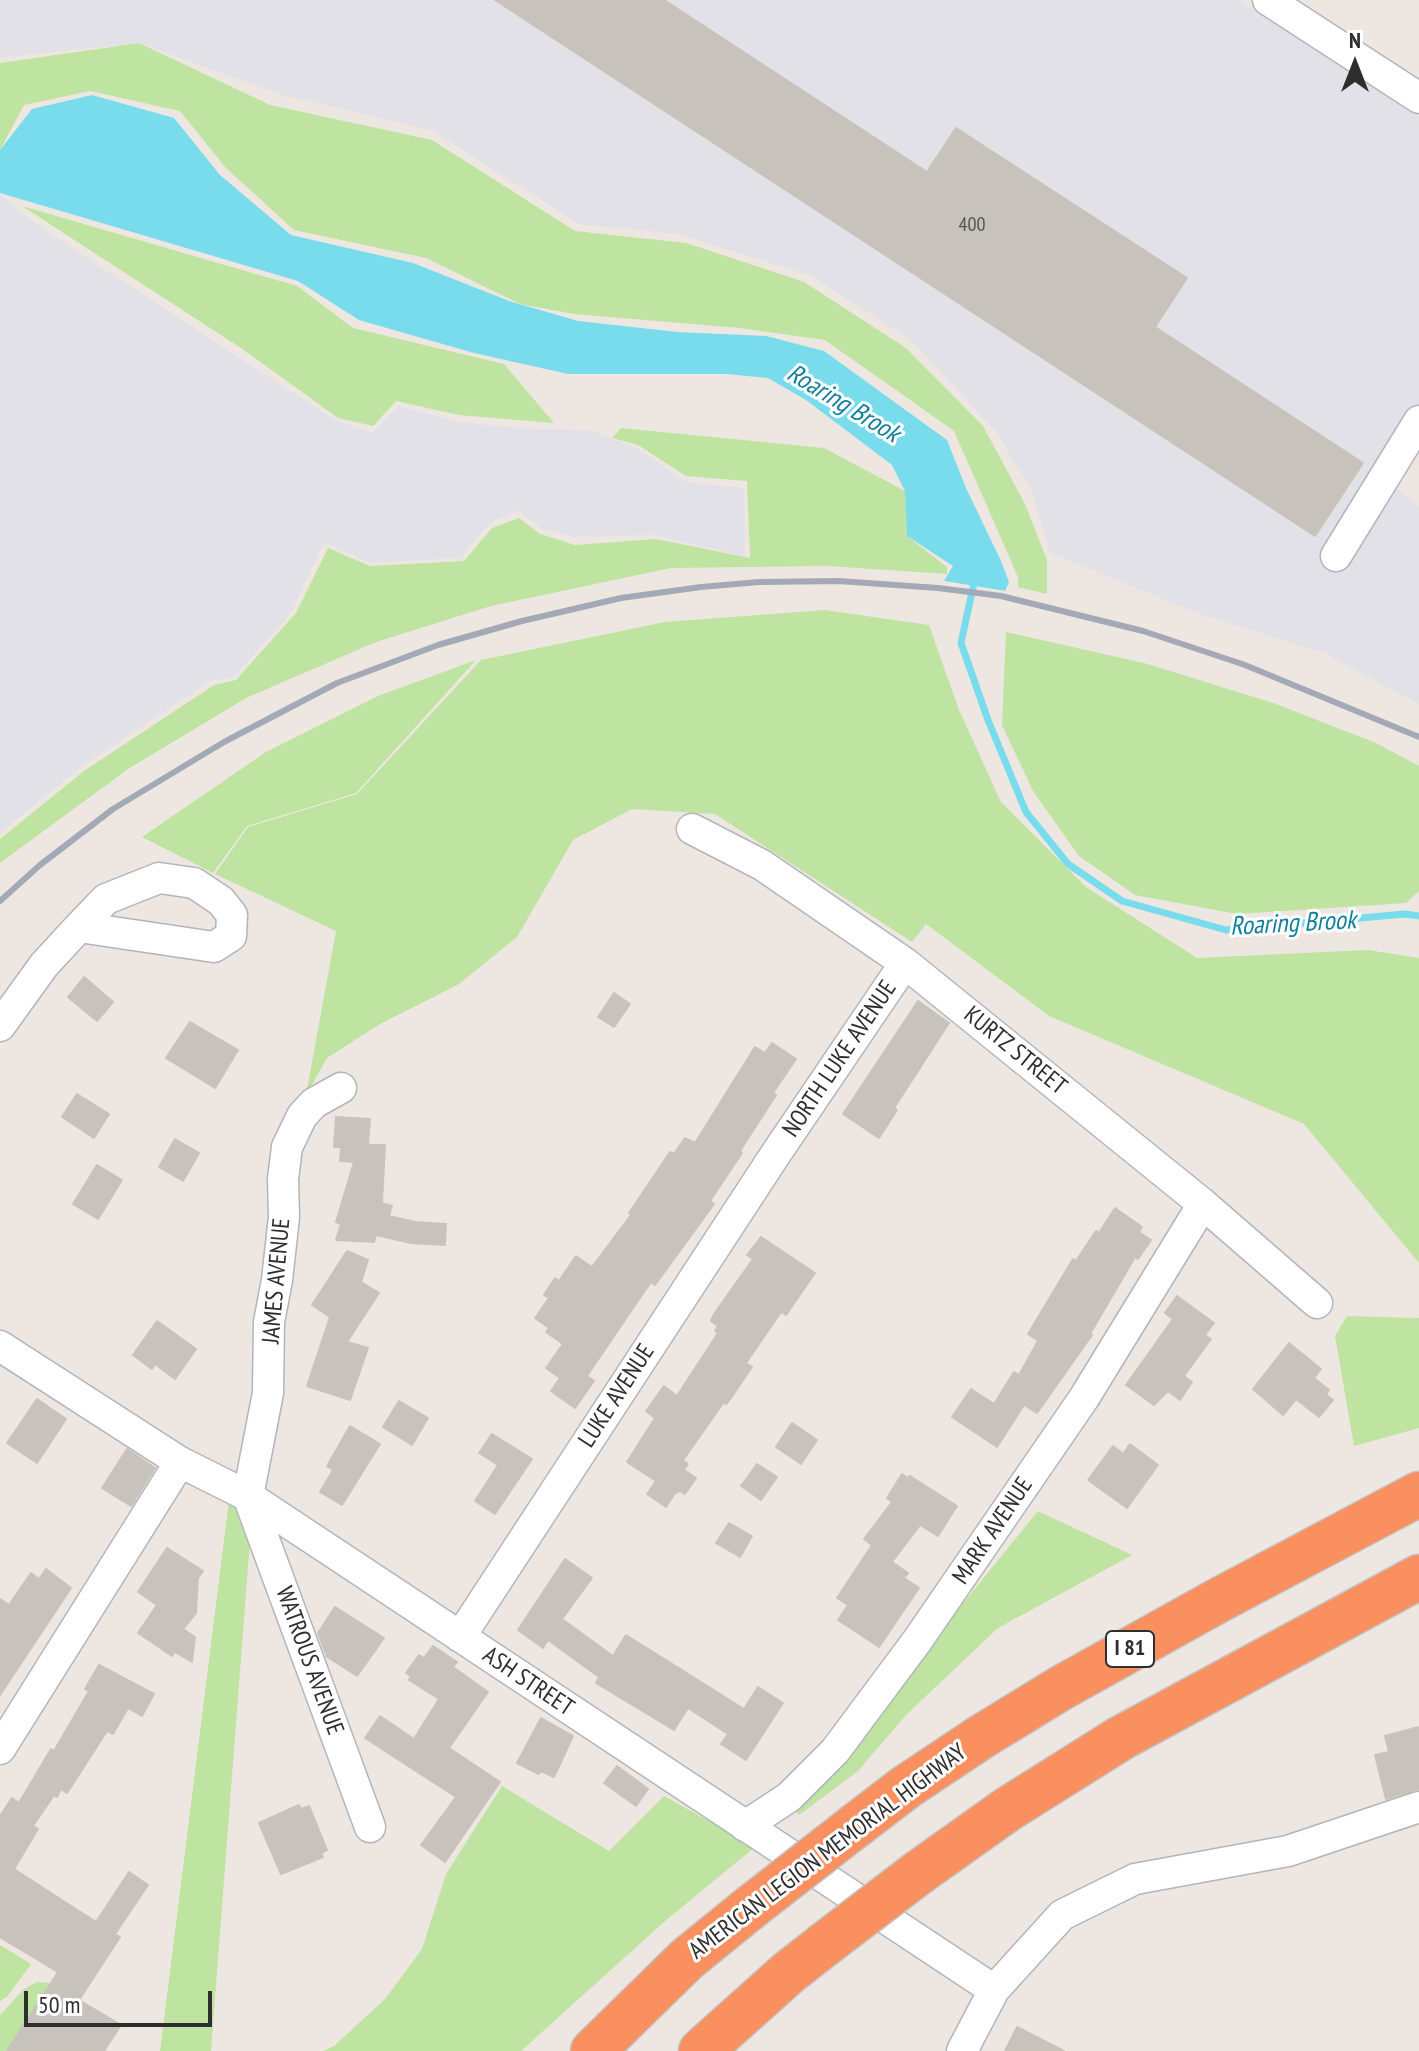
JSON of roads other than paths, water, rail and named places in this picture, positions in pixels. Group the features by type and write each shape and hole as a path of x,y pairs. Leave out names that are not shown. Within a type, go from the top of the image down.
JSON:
{"highway":[{"name":"AMERICAN LEGION MEMORIAL HIGHWAY","path":"593,2051 687,1959 906,1787 1061,1688 1419,1494"},
{"path":"701,2051 776,1983 825,1944 1008,1809 1121,1738 1419,1577"}],"street":[{"path":"1268,0 1419,98"},
{"path":"1336,556 1419,421"},
{"name":"KURTZ STREET","path":"692,829 762,865 905,963 1203,1204 1317,1303"},
{"path":"0,1026 44,965 79,927"},
{"name":"NORTH LUKE AVENUE","path":"775,1155 905,963"},
{"name":"JAMES AVENUE","path":"248,1496 268,1393 269,1322 281,1248 287,1147 302,1116 314,1103 341,1088"},
{"name":"LUKE AVENUE","path":"460,1637 775,1155"},
{"name":"MARK AVENUE","path":"745,1826 789,1797 835,1751 917,1641 1084,1398 1203,1204"},
{"name":"ASH STREET","path":"0,1346 180,1462 248,1496 994,1990"},
{"path":"0,1749 180,1462"},
{"name":"WATROUS AVENUE","path":"248,1496 370,1827"},
{"path":"962,2051 994,1990 1062,1915 1135,1879 1288,1851 1419,1807"}],"water":[{"path":"92,95 174,118 220,175 291,235 413,263 509,301 578,321 677,332 766,336 824,351 947,440 1001,561 1009,582 1005,591 944,581 953,566 907,536 905,491 892,465 806,400 768,378 726,374 568,374 474,353 359,320 298,281 0,193 0,150 32,109"}],"waterway":[{"name":"Roaring Brook","path":"975,578 961,643 988,720 1026,812 1068,864 1122,901 1226,930 1405,914 1419,916"}],"railway":[{"path":"0,901 40,865 113,809 224,742 337,683 438,645 522,621 621,598 701,587 759,582 839,581 1001,596 1143,631 1245,665 1419,737"}]}
